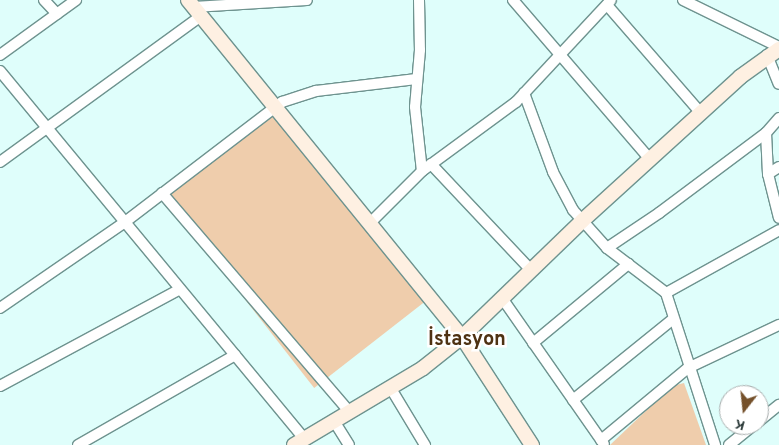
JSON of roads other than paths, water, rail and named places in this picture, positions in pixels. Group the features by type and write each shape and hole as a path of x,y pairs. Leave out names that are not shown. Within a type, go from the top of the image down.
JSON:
{"street":[{"path":"44,0 57,14"},
{"path":"0,55 76,0"},
{"path":"0,162 46,128 194,8 307,0"},
{"path":"419,0 420,50 415,107 422,171"},
{"path":"513,0 562,53 612,119 650,160"},
{"path":"683,0 775,50"},
{"path":"370,223 422,171 524,93 609,2 701,112"},
{"path":"194,8 462,337 532,445"},
{"path":"775,50 779,84"},
{"path":"0,71 235,355 299,442 390,387 462,337 582,221 701,112 775,50"},
{"path":"0,308 124,222 274,106 307,93 416,79"},
{"path":"524,93 553,172 582,221 607,248 666,293 688,368 715,445"},
{"path":"607,248 659,213 766,133 779,118"},
{"path":"766,133 768,174 779,218"},
{"path":"432,164 531,270"},
{"path":"768,174 779,167"},
{"path":"162,193 350,412"},
{"path":"666,293 779,230"},
{"path":"533,343 628,264"},
{"path":"0,386 180,289"},
{"path":"502,298 603,442 688,368 779,325"},
{"path":"573,400 673,319"},
{"path":"78,445 235,355"},
{"path":"390,387 424,445"},
{"path":"769,412 779,404"},
{"path":"334,421 349,445"},
{"path":"729,445 742,435"}],"district":[{"name":"İstasyon","path":"467,340"}]}
